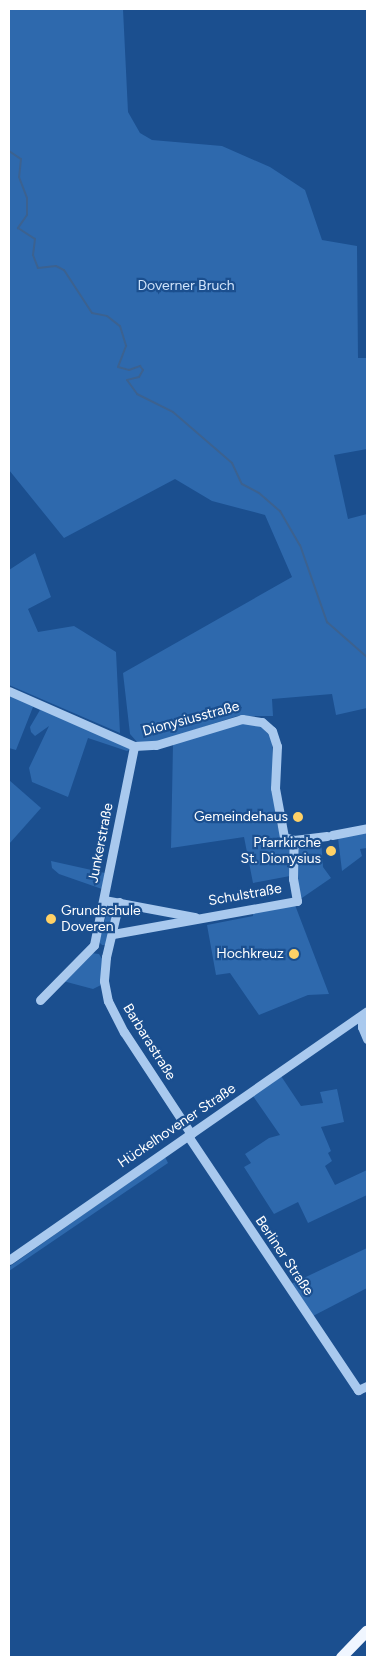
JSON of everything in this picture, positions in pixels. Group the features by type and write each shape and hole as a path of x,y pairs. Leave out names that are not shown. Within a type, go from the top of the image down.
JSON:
{"main road":[{"path":"341,1657 367,1630"}],"street":[{"name":"Dionysiusstraße","path":"9,692 134,746 156,746 242,719 262,722 272,731 277,746 276,788 284,837 294,840"},
{"name":"Junkerstraße","path":"94,945 134,746"},
{"path":"294,840 367,828"},
{"name":"Schulstraße","path":"113,934 297,900 292,879 294,840"},
{"name":"Schulstraße","path":"104,900 197,917"},
{"name":"Barbarastraße","path":"119,902 113,934 106,957 104,981 108,1001 124,1032 189,1135"},
{"path":"40,1000 94,945 106,957"},
{"path":"365,1014 362,1027 367,1039"},
{"name":"Hückelhovener Straße","path":"9,1260 346,1024 365,1014"},
{"name":"Berliner Straße","path":"189,1135 358,1390 367,1386"}],"green space":[{"name":"Doverner Bruch","path":"9,9 123,9 128,112 140,133 152,140 222,146 270,167 305,190 322,240 357,246 358,358 367,358 367,449 334,455 348,519 367,514 367,708 336,715 332,694 272,699 273,716 237,716 154,743 137,742 130,734 123,673 292,577 265,515 212,501 175,479 64,538 9,470"},
{"path":"35,553 51,597 28,609 38,632 74,626 116,652 120,733 9,685 9,570"},
{"path":"9,694 131,749 127,751 88,738 68,797 32,782 29,768 49,726 35,736 31,732 30,727 40,710 33,707 16,750 9,748"},
{"path":"243,721 261,724 272,739 276,821 280,833 291,844 290,876 253,883 244,837 171,848 173,744"},
{"path":"9,780 41,808 9,844"},
{"path":"367,832 367,848 360,849 362,856 342,871 338,838"},
{"path":"321,839 323,867 331,878 299,900 297,849 306,842"},
{"path":"51,861 105,873 102,889 59,874 52,868"},
{"path":"109,905 114,907 106,945 102,945 99,942"},
{"path":"295,905 329,994 308,995 259,1015 230,973 216,975 207,925 253,916 253,912"},
{"path":"91,953 99,954 102,959 103,984 93,989 63,981"},
{"path":"281,1076 301,1106 323,1103 320,1092 337,1089 344,1122 321,1127 331,1151 328,1153 332,1161 325,1166 335,1185 367,1170 367,1195 308,1223 298,1202 274,1214 244,1167 251,1163 245,1154 269,1138 280,1135 253,1096"},
{"path":"165,1157 168,1163 9,1271 9,1267"},
{"path":"367,1248 367,1288 313,1316 291,1284"}],"waterway":[{"path":"9,151 21,159 19,177 27,198 27,215 18,228 35,239 33,255 38,268 56,266 64,270 92,313 107,316 120,326 126,346 118,367 129,370 140,366 143,370 139,377 127,380 137,394 173,412 232,463 242,484 259,493 280,511 300,545 327,622 367,657"}],"place":[{"name":"Gemeindehaus","path":"298,817"},
{"name":"Pfarrkirche St. Dionysius","path":"331,851"},
{"name":"Grundschule Doveren","path":"51,919"},
{"name":"Hochkreuz","path":"294,954"}]}
